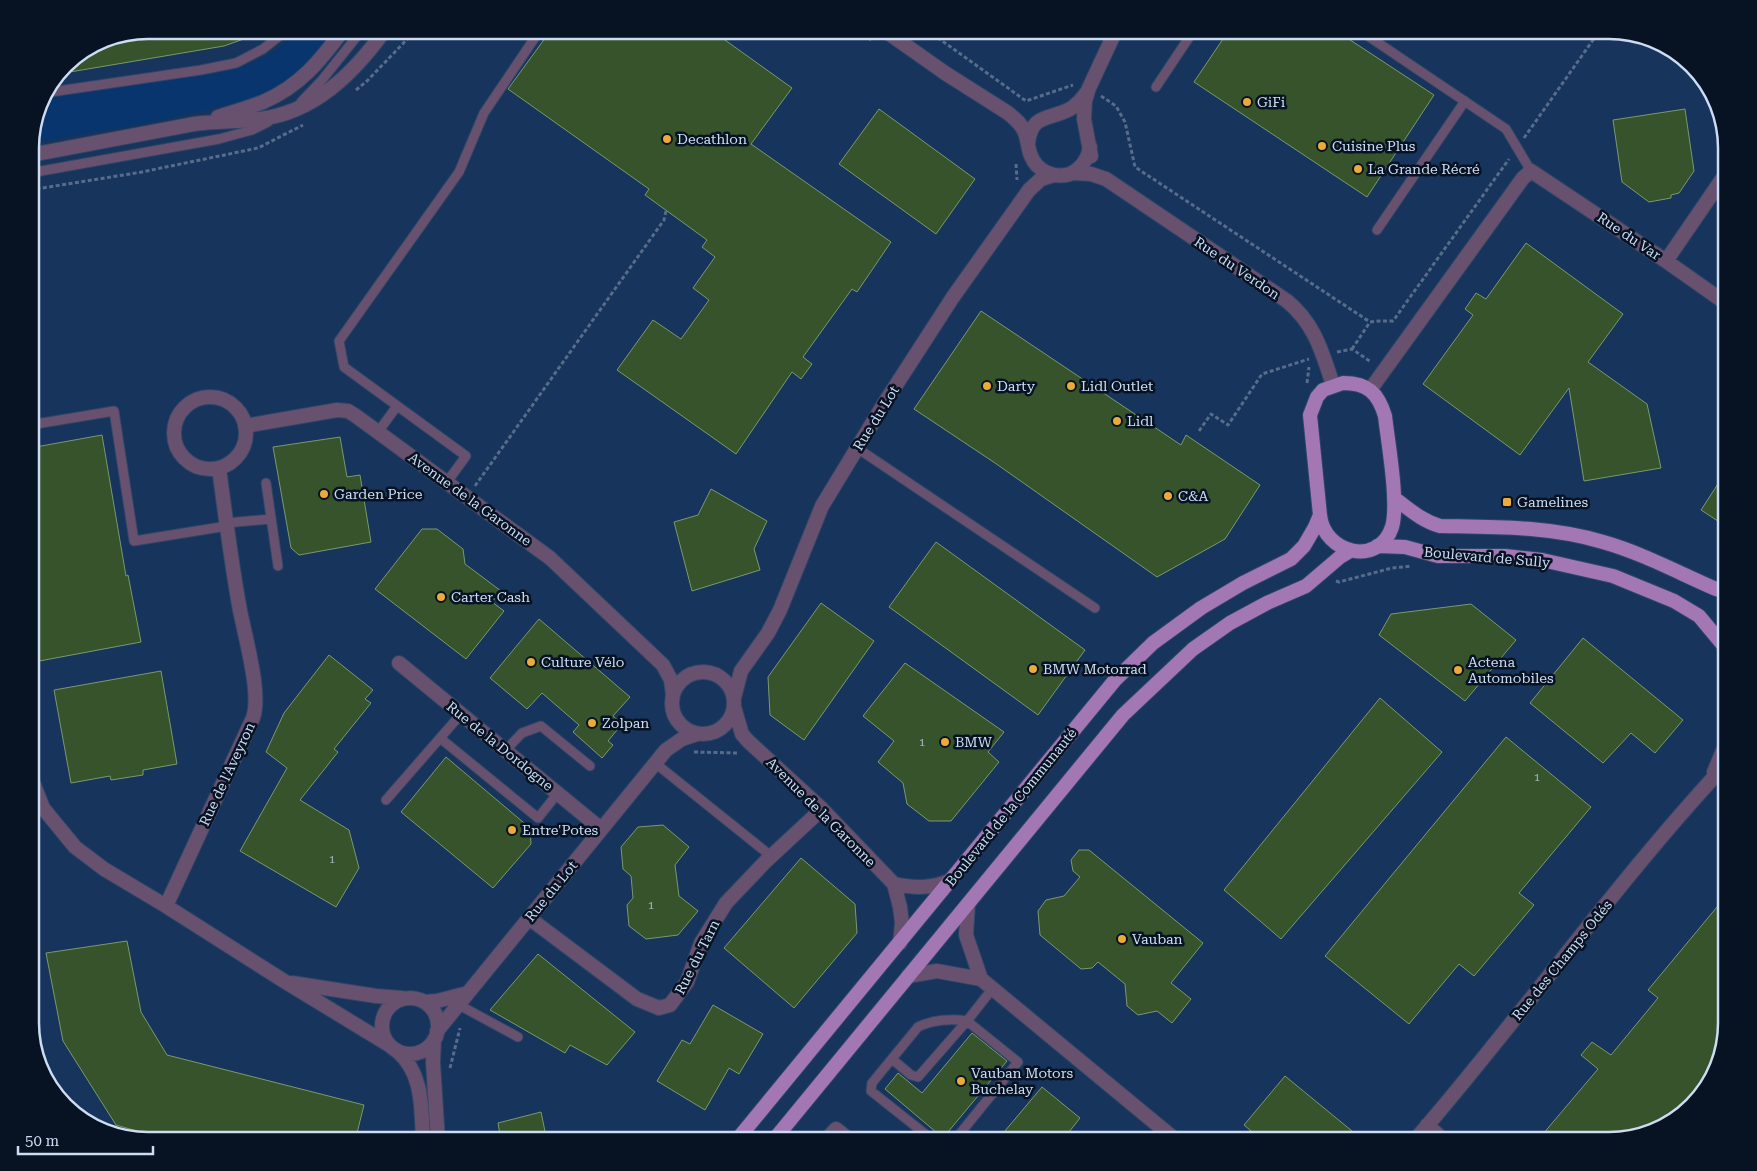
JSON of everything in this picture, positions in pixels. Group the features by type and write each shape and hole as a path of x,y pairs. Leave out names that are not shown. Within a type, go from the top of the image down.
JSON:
{"main road":[{"path":"1350,551 1340,547 1326,534 1320,521 1310,415 1317,397 1323,390 1343,383 1363,385 1370,390 1382,404 1385,416 1394,498 1392,526 1386,537 1377,546"},
{"name":"Boulevard de Sully","path":"1394,498 1419,517 1432,524 1440,526 1496,526 1562,532 1603,542 1649,558 1718,589"},
{"name":"Boulevard de la Communauté","path":"743,1132 1098,700 1136,659 1173,627 1200,608 1291,559 1304,546 1320,514"},
{"name":"Boulevard de Sully","path":"1350,551 1367,550 1377,546 1405,547 1428,554 1447,556 1505,556 1542,560 1612,576 1674,601 1699,616 1718,639"},
{"name":"Boulevard de la Communauté","path":"781,1132 1123,716 1193,649 1230,623 1266,603 1306,586 1340,557 1350,551"}],"street":[{"path":"198,124 261,103 292,86 313,68 337,39"},
{"path":"39,153 198,124 259,119 282,115 311,102 335,85 370,51 379,39"},
{"path":"897,39 944,73 1008,113 1022,126 1033,169 1028,192"},
{"path":"1054,175 1042,170 1030,153 1029,137 1038,122 1071,109 1079,102 1088,90 1112,39"},
{"path":"1088,90 1084,109 1086,129 1092,157 1098,170 1106,180"},
{"path":"1008,113 1030,117 1053,115 1077,119 1086,129"},
{"path":"1072,173 1086,160 1090,147"},
{"path":"1370,390 1523,178 1531,171"},
{"name":"Rue du Var","path":"1531,171 1718,298"},
{"path":"1028,192 1041,179 1054,175 1072,173 1091,174 1106,180"},
{"name":"Rue du Verdon","path":"1106,180 1287,301 1300,312 1313,331 1324,355 1333,386"},
{"path":"1666,261 1718,185"},
{"name":"Rue du Lot","path":"747,660 768,633 780,610 822,506 960,286 1028,192"},
{"path":"211,397 223,399 233,405 241,415 246,426 246,437 240,452 229,464 219,468 206,469 195,466 185,459 178,449 174,437 175,425 180,414 188,405 199,399 211,397"},
{"name":"Avenue de la Garonne","path":"246,426 337,410 348,411 550,558 663,665"},
{"name":"Rue de l'Aveyron","path":"166,906 256,711 255,688 239,604 219,468"},
{"path":"673,695 679,683 686,676 730,670 739,667 747,660"},
{"path":"666,750 682,739 697,734 715,732 727,724 732,716 737,681 747,660"},
{"name":"Rue de la Dordogne","path":"399,662 601,829"},
{"path":"663,665 676,671 718,676 725,681 731,689 742,734 748,740"},
{"path":"663,665 671,680 672,709 675,718 684,728 697,734"},
{"path":"666,750 672,736 675,718"},
{"path":"715,732 748,740"},
{"name":"Avenue de la Garonne","path":"748,740 822,809 894,884"},
{"name":"Rue du Lot","path":"436,1036 463,1008 468,993 666,750"},
{"name":"Rue des Champs Odés","path":"1711,780 1718,763"},
{"name":"Rue des Champs Odés","path":"1421,1132 1718,773"},
{"path":"39,800 42,808 75,847 104,869 405,1057 415,1075 421,1102 423,1132"},
{"name":"Rue du Tarn","path":"529,918 637,999 659,1008 670,1005 687,982 701,943 726,904 771,856 822,809"},
{"path":"900,943 902,923 894,884 920,888 941,885 951,880"},
{"path":"968,904 966,935 981,979"},
{"path":"908,976 937,971 981,979 1166,1132"},
{"path":"284,981 376,996 413,998 424,1002 437,1001 468,993"},
{"path":"406,998 392,1004 384,1015 381,1027 383,1036 393,1048 407,1054 419,1053 427,1048 436,1036"},
{"path":"424,1002 434,1012 438,1021 433,1062 437,1132"},
{"path":"1427,1125 1435,1132"}],"lane":[{"path":"54,92 236,63 263,49 276,39"},
{"path":"39,171 219,139 252,130 282,115 308,96 355,39"},
{"path":"448,482 466,456 344,367 339,341 458,172 484,113 534,39"},
{"path":"1156,87 1188,39"},
{"path":"1373,39 1506,129 1531,171"},
{"path":"1377,230 1466,101"},
{"path":"378,432 397,406"},
{"path":"39,423 114,410 134,541 226,524 271,519"},
{"path":"857,448 1095,608"},
{"path":"266,484 278,566"},
{"path":"386,800 461,714"},
{"path":"506,750 522,733 541,726 590,766"},
{"path":"440,738 538,818 558,793"},
{"path":"655,763 771,856"},
{"path":"892,1059 911,1075 918,1077 993,988"},
{"path":"463,1008 518,1037"},
{"path":"922,1132 871,1092 872,1083 918,1027 924,1024 957,1019 967,1021 1018,1062 961,1132"}],"path":[{"path":"940,39 1026,101 1073,85 1088,90 1116,106 1125,122 1135,168 1370,322"},
{"path":"1199,431 1211,414 1228,426 1262,374 1324,355 1352,349 1370,322 1378,320 1393,321 1594,39"},
{"path":"1016,157 1017,187 1028,192"},
{"path":"468,497 664,220 666,210"},
{"path":"1352,349 1384,371"},
{"path":"1320,574 1339,582 1392,568 1421,564 1428,554"},
{"path":"449,1074 460,1030 463,1008"}],"shaded area":[{"path":"141,39 1609,39 1637,42 1670,57 1686,71 1704,93 1715,120 1718,148 1718,1023 1715,1051 1700,1084 1686,1100 1664,1118 1637,1129 1609,1132 148,1132 120,1129 87,1114 66,1095 53,1078 42,1051 39,1030 39,141 42,120 53,93 71,71 87,57 106,47"},
{"path":"288,39 329,39 296,75 260,95 229,105 163,120 39,141 42,120 51,97 231,70 252,63"}],"building":[{"path":"141,39 244,39 224,46 70,72 93,53 127,41"},
{"path":"544,39 724,39 792,88 751,144 891,242 857,292 852,289 803,357 812,364 801,379 792,372 736,454 617,370 653,320 681,339 709,300 693,288 715,257 702,247 707,240 645,195 649,189 508,89"},
{"path":"1223,39 1349,39 1434,95 1367,197 1194,82"},
{"path":"879,109 975,179 936,234 839,164"},
{"path":"1685,109 1694,171 1679,193 1671,195 1671,198 1649,202 1622,182 1613,120"},
{"path":"1526,243 1623,314 1588,362 1647,404 1661,468 1584,481 1569,388 1520,455 1423,384 1473,315 1465,309 1476,293 1486,299"},
{"path":"981,311 1181,445 1186,435 1260,485 1225,539 1157,577 995,463 914,409"},
{"path":"102,435 126,576 128,575 141,642 39,661 39,446"},
{"path":"340,437 347,477 360,475 371,542 299,555 291,548 273,447"},
{"path":"1718,484 1718,521 1701,510"},
{"path":"711,489 767,521 754,549 760,570 692,591 674,522 698,515"},
{"name":"Carter Cash","path":"422,529 437,529 463,549 465,564 501,591 492,602 504,611 466,659 375,589"},
{"path":"936,542 1085,650 1038,715 889,607"},
{"path":"821,603 874,641 804,740 770,715 768,677"},
{"name":"Actena Automobiles","path":"1471,604 1516,640 1465,701 1379,635 1391,614"},
{"path":"539,619 630,697 613,716 622,724 608,741 613,745 602,758 573,732 579,725 542,693 527,709 490,678"},
{"path":"1583,638 1683,720 1655,753 1631,733 1603,763 1530,703"},
{"path":"329,655 373,690 365,699 371,703 334,749 338,752 300,800 349,830 359,868 336,907 240,851 287,768 266,752 284,713"},
{"name":"BMW","path":"905,663 1004,732 988,752 999,762 951,821 929,821 907,804 903,783 878,762 894,741 863,716"},
{"path":"161,671 177,764 143,770 143,775 111,780 110,776 71,783 54,690"},
{"path":"1380,698 1442,752 1281,939 1224,890"},
{"path":"1506,737 1591,807 1519,893 1534,905 1474,976 1459,964 1409,1024 1325,956"},
{"path":"446,757 530,828 531,844 493,888 401,812"},
{"path":"663,825 689,847 675,865 679,896 698,911 678,935 646,939 629,926 627,905 633,898 631,876 623,869 621,847 638,827"},
{"name":"Vauban","path":"1079,850 1089,850 1203,943 1171,983 1191,999 1172,1023 1157,1011 1138,1015 1127,1006 1125,984 1098,962 1092,968 1081,969 1040,935 1038,911 1046,900 1064,896 1080,877 1073,871 1071,860"},
{"path":"801,858 855,904 857,933 794,1008 724,948"},
{"path":"1718,906 1717,1037 1715,1051 1700,1084 1686,1100 1664,1118 1637,1129 1609,1132 1545,1132 1598,1069 1581,1055 1592,1042 1611,1055 1658,998 1648,990"},
{"path":"127,941 141,1012 167,1055 364,1105 357,1132 148,1132 116,1125 63,1041 46,953"},
{"path":"538,954 635,1032 607,1065 570,1045 565,1053 490,1010"},
{"path":"713,1005 763,1034 739,1074 729,1068 705,1110 657,1081 682,1040 690,1044"},
{"name":"Vauban Motors Buchelay","path":"972,1033 1007,1061 948,1132 936,1132 885,1089 898,1073 922,1093"},
{"path":"1285,1076 1352,1131 1252,1132 1244,1125"},
{"path":"1042,1087 1080,1118 1069,1132 1004,1132"},
{"path":"541,1112 545,1132 500,1132 498,1123"}],"place":[{"name":"GiFi","path":"1247,102"},
{"name":"Decathlon","path":"667,139"},
{"name":"Cuisine Plus","path":"1322,146"},
{"name":"La Grande Récré","path":"1358,169"},
{"name":"Darty","path":"987,386"},
{"name":"Lidl Outlet","path":"1071,386"},
{"name":"Lidl","path":"1117,421"},
{"name":"Garden Price","path":"324,494"},
{"name":"C&A","path":"1168,496"},
{"name":"Gamelines","path":"1507,502"},
{"name":"Carter Cash","path":"441,597"},
{"name":"Culture Vélo","path":"531,662"},
{"name":"BMW Motorrad","path":"1033,669"},
{"name":"Actena Automobiles","path":"1458,670"},
{"name":"Zolpan","path":"592,723"},
{"name":"BMW","path":"945,742"},
{"name":"Entre'Potes","path":"512,830"},
{"name":"Vauban","path":"1122,939"},
{"name":"Vauban Motors Buchelay","path":"961,1081"}]}
